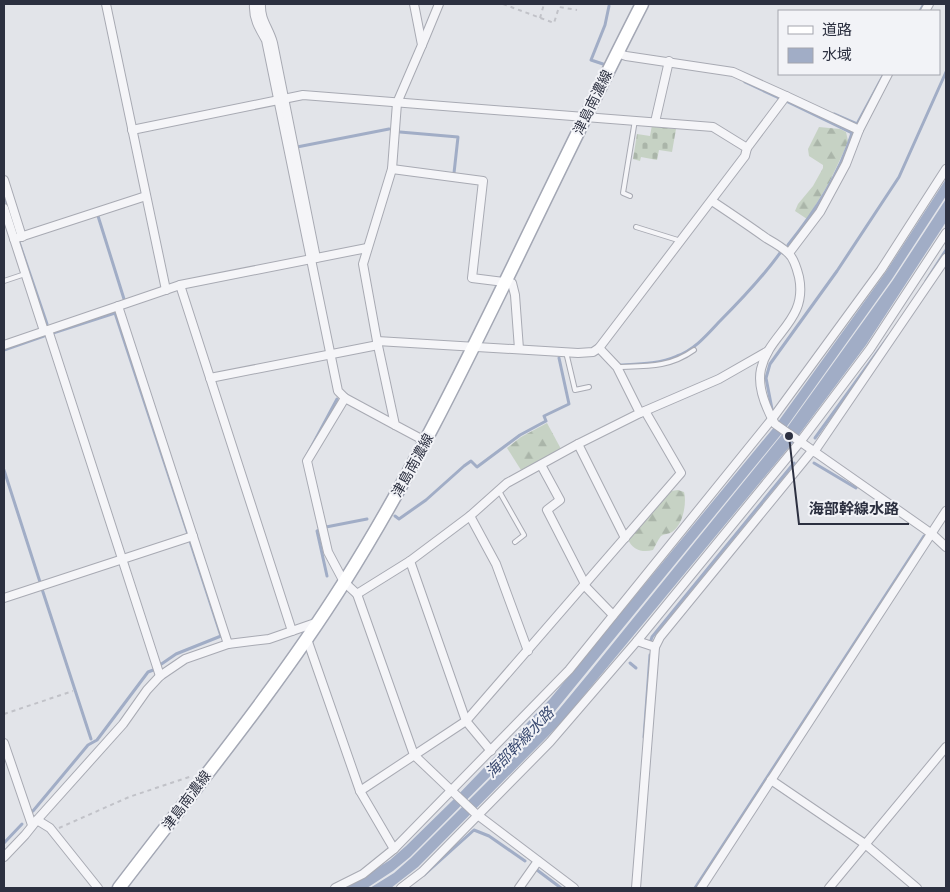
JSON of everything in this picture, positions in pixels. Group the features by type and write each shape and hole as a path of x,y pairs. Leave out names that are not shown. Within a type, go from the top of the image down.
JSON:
{"main road":[{"name":"津島南濃線","path":"119,888 307,639 344,582 425,441 474,346 642,4"}],"street":[{"path":"106,4 166,290"},
{"path":"254,4 255,20 266,40 281,99"},
{"path":"261,4 261,15 270,35 281,99 314,259 329,354 338,391 345,398 425,441"},
{"path":"414,4 422,45"},
{"path":"395,425 377,343 364,264 367,248 392,168 397,103 439,4"},
{"path":"617,53 626,56 733,72 859,130"},
{"path":"655,122 669,61"},
{"path":"789,253 820,212 846,164 859,130 887,75"},
{"path":"132,130 303,95 713,127 747,148"},
{"path":"210,378 377,343 593,352 712,201 745,156 747,148 786,96"},
{"path":"392,168 483,181 472,278 512,283 515,295 519,349"},
{"path":"335,888 363,874 394,849 454,794 491,751 569,670 774,421 882,270 946,169"},
{"path":"4,180 25,274 46,330 160,676"},
{"path":"18,238 146,196"},
{"path":"712,201 789,253 797,269 800,281 799,299 795,314 768,351 760,370 760,386 774,421 798,441 932,534 946,547"},
{"path":"4,208 18,238"},
{"path":"401,888 422,872 477,814 550,742 637,641 870,349 946,233"},
{"path":"4,345 180,285 367,248"},
{"path":"636,888 655,647 660,637 813,451 946,258"},
{"path":"180,285 292,631"},
{"path":"118,306 228,644"},
{"path":"360,791 466,721 681,473 617,367 598,348"},
{"path":"357,594 410,561 470,516 507,484 578,444 643,412 719,380 768,351"},
{"path":"345,398 307,461 328,552 344,582 357,594 414,755 477,814 574,888"},
{"path":"578,444 625,538"},
{"path":"541,464 560,500 548,510 584,585 613,615"},
{"path":"700,888 946,511"},
{"path":"470,516 496,564 528,651"},
{"path":"4,598 193,536"},
{"path":"410,561 466,721 491,751"},
{"path":"4,857 123,724 147,690 160,676 185,658 228,644 269,639 318,622"},
{"path":"307,639 360,791 394,849"},
{"path":"637,641 655,647"},
{"path":"4,743 35,823 52,830 98,888"},
{"path":"829,888 946,747"},
{"path":"771,780 865,844 917,888"},
{"path":"519,888 538,861"}],"lane":[{"path":"630,196 623,193 635,120"},
{"path":"636,227 681,241"},
{"path":"4,281 25,274"},
{"path":"617,367 660,366 684,357 694,350"},
{"path":"566,352 575,390 589,388"},
{"path":"499,491 524,535 515,542"}],"path":[{"path":"503,4 554,23 559,7 576,10"},
{"path":"540,18 544,4"},
{"path":"4,714 73,691"},
{"path":"52,830 129,797 194,775 205,775"}],"green space":[{"path":"652,125 676,129 672,152 659,150 657,160 641,157 640,161 633,159 637,134 650,136"},
{"path":"819,127 840,129 846,132 848,141 829,183 807,219 795,211 823,168 823,165 809,156 808,149"},
{"path":"547,423 561,449 521,470 507,448 521,437"},
{"path":"678,490 684,492 685,502 683,514 676,529 671,533 661,536 653,550 642,551 632,546 628,539 671,491"}],"water":[{"path":"946,179 946,196 892,279 783,432 555,711 410,857 367,888 346,888 390,860 406,846 550,699 775,426 885,273"},
{"path":"946,199 946,222 866,345 795,440 562,722 418,867 391,888 370,888 394,873 411,858 556,713 784,432 893,280"}],"waterway":[{"path":"921,10 924,4"},
{"path":"603,64 591,60 605,25 609,6"},
{"path":"772,409 766,378 770,364 837,271 899,177 946,72"},
{"path":"834,114 857,124 883,75"},
{"path":"745,82 779,98"},
{"path":"788,102 852,133 826,192 788,245"},
{"path":"297,147 389,129"},
{"path":"400,132 458,137 454,173"},
{"path":"4,194 17,233"},
{"path":"98,216 124,299"},
{"path":"19,242 47,324"},
{"path":"926,281 946,250"},
{"path":"620,365 663,361 695,346 743,297 780,253"},
{"path":"53,333 115,313 188,534"},
{"path":"4,350 44,336"},
{"path":"815,438 889,336"},
{"path":"395,516 399,519 426,500 471,461 477,467 520,435 546,421 544,416 569,404 559,358"},
{"path":"306,457 337,399"},
{"path":"651,640 794,463"},
{"path":"814,463 856,488"},
{"path":"4,470 40,582"},
{"path":"326,527 367,519"},
{"path":"319,527 320,530 317,531 327,576"},
{"path":"695,888 924,536"},
{"path":"160,665 176,654 221,636 190,541"},
{"path":"42,589 91,739"},
{"path":"644,737 650,655"},
{"path":"630,663 636,668"},
{"path":"33,811 88,745 97,740 148,672 156,669"},
{"path":"4,843 22,824"},
{"path":"424,875 474,830 489,836 525,861"},
{"path":"537,870 561,888"}],"place":[{"name":"海部幹線水路","path":"789,436"}]}
